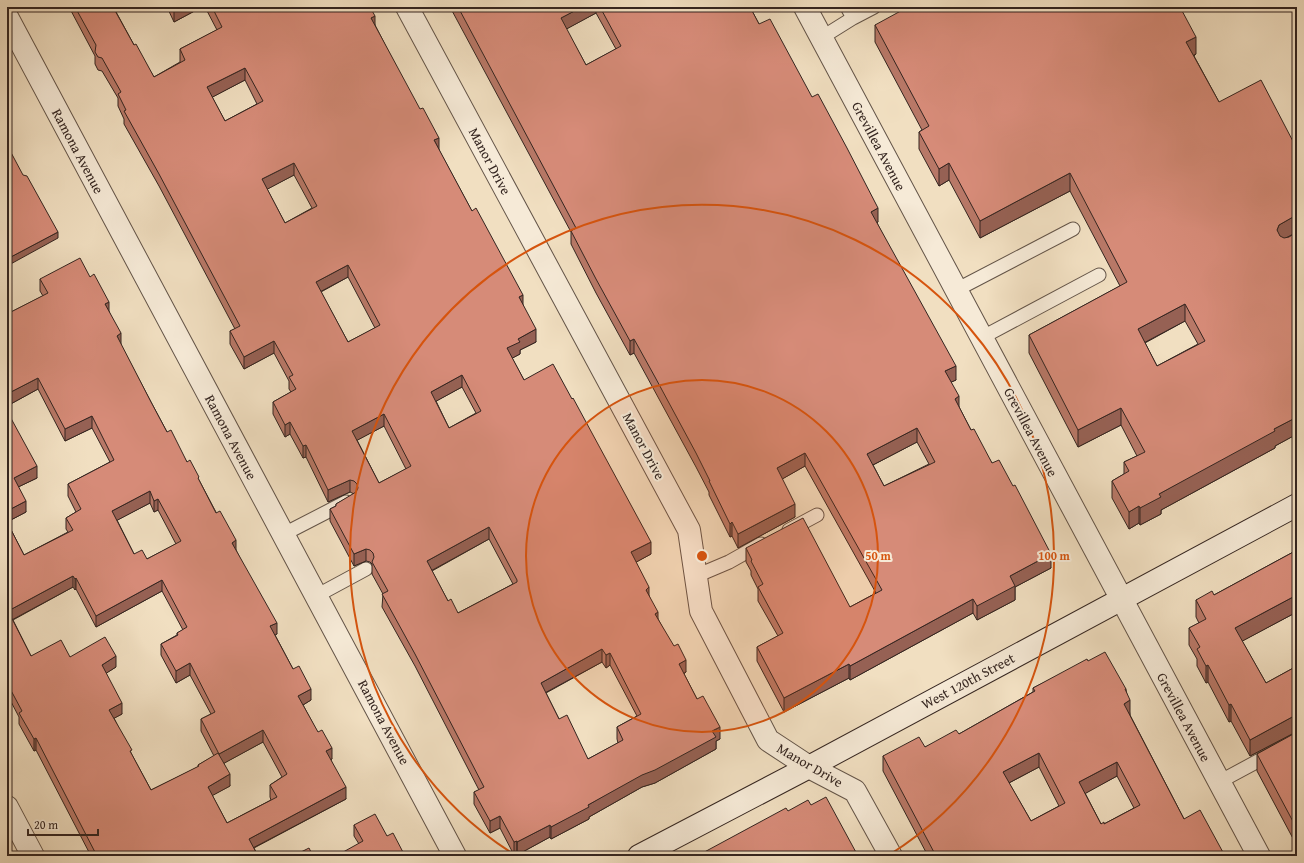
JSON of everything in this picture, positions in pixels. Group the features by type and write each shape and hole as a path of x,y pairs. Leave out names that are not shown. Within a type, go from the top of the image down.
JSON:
{"street":[{"name":"Manor Drive","path":"407,7 689,530 701,611 768,740 809,767 855,791 891,856"},
{"name":"Grevillea Avenue","path":"804,7 1259,856"},
{"name":"Ramona Avenue","path":"7,17 455,856"},
{"name":"West 120th Street","path":"639,856 809,767 1297,505"},
{"path":"7,807 33,856"}],"lane":[{"path":"821,38 850,13 874,7"},
{"path":"956,290 1073,229"},
{"path":"981,338 1099,275"},
{"path":"284,534 350,500"},
{"path":"696,576 729,562 817,515"},
{"path":"316,596 366,569"},
{"path":"1219,782 1297,740"}],"building":[{"path":"75,7 113,7 154,77 185,60 180,49 222,27 212,7 370,7 375,16 371,18 420,109 423,108 439,138 434,140 472,211 476,208 523,295 519,297 536,329 518,339 520,342 507,348 524,380 553,364 651,542 631,552 649,587 646,590 658,612 655,614 674,646 678,644 686,660 679,664 697,699 703,696 720,727 712,731 716,737 655,770 642,775 588,805 589,807 551,827 550,825 517,842 514,842 500,816 490,821 474,792 484,787 382,594 388,591 372,562 374,557 373,553 366,549 354,554 330,509 356,492 358,488 357,484 350,480 328,490 306,445 303,446 290,422 285,425 273,402 296,389 289,377 293,375 274,341 244,357 230,331 240,326 124,111 126,110 118,94 121,92 102,58 98,57 95,52 96,45","holes":["245,68 263,101 225,121 207,87","294,163 317,206 285,223 262,179","348,265 380,325 348,342 316,282","462,375 481,411 449,428 431,392","384,414 411,466 379,483 352,431","489,527 517,582 458,613 451,599 448,601 427,561","602,649 606,655 610,653 641,714 617,727 623,740 588,759 567,715 559,719 541,683"]},
{"path":"458,7 582,7 561,18 586,65 621,46 600,7 750,7 759,24 770,19 812,97 818,94 847,148 878,208 871,212 956,366 945,371 959,396 955,399 971,430 974,429 992,463 999,460 1013,486 1015,485 1051,554 1010,576 1015,586 977,606 973,599 850,666 849,664 784,698 757,647 783,633 758,587 763,584 746,548 803,518 850,607 882,590 805,453 777,468 795,504 738,534 732,522 730,524 696,453 634,339 630,341 596,279 571,231 576,228","holes":["917,428 935,462 884,486 867,454"]},
{"path":"908,7 1180,7 1196,37 1186,42 1219,102 1261,80 1297,149 1297,216 1279,225 1277,230 1280,236 1284,238 1297,232 1297,417 1274,429 1275,431 1159,494 1161,497 1129,512 1112,481 1129,471 1124,462 1145,452 1121,408 1078,430 1029,335 1127,282 1070,173 980,221 949,163 939,169 919,132 929,126 875,25","holes":["1185,304 1205,341 1157,366 1138,329"]},
{"path":"7,145 23,175 27,176 58,232 7,259"},
{"path":"80,258 90,277 94,274 109,302 105,304 121,333 117,336 151,402 167,432 171,430 187,462 190,460 216,513 220,511 236,540 232,543 277,623 270,626 293,669 299,666 311,689 298,696 318,732 322,730 332,748 326,751 346,787 249,839 258,856 97,856 36,738 34,739 19,713 22,711 7,683 7,522 24,555 73,530 66,518 81,509 68,484 114,460 92,416 65,429 38,378 7,394 7,314 48,293 40,279","holes":["150,491 154,501 158,499 181,541 147,559 142,550 134,554 112,511","73,576 75,579 76,578 96,616 162,580 187,627 177,633 178,635 161,644 176,671 190,663 215,712 201,719 219,754 263,730 287,774 270,785 277,797 227,823 208,787 230,774 218,753 198,765 199,766 151,790 130,751 132,750 109,710 122,703 102,665 116,656 105,637 70,657 61,640 31,656 8,611"]},
{"path":"7,411 37,466 14,478 26,501 7,511"},
{"path":"1297,550 1297,604 1293,597 1235,628 1266,683 1297,666 1297,716 1294,716 1250,740 1231,704 1229,705 1208,665 1206,666 1197,649 1200,647 1189,628 1206,619 1196,600 1212,591 1214,595"},
{"path":"1105,652 1126,689 1130,700 1124,704 1184,819 1200,810 1225,856 936,856 883,756 919,737 925,747 956,730 959,734 1035,691 1033,688 1087,659 1088,661","holes":["1039,753 1065,803 1031,821 1003,772","1117,762 1140,805 1104,824 1104,822 1101,824 1079,782"]},
{"path":"1297,732 1297,829 1257,754"},
{"path":"826,797 858,856 697,856 786,808 788,811 808,800 811,805"},
{"path":"375,814 387,836 393,833 405,856 336,856 363,841 354,825"},
{"path":"309,848 313,856 293,856"}]}
